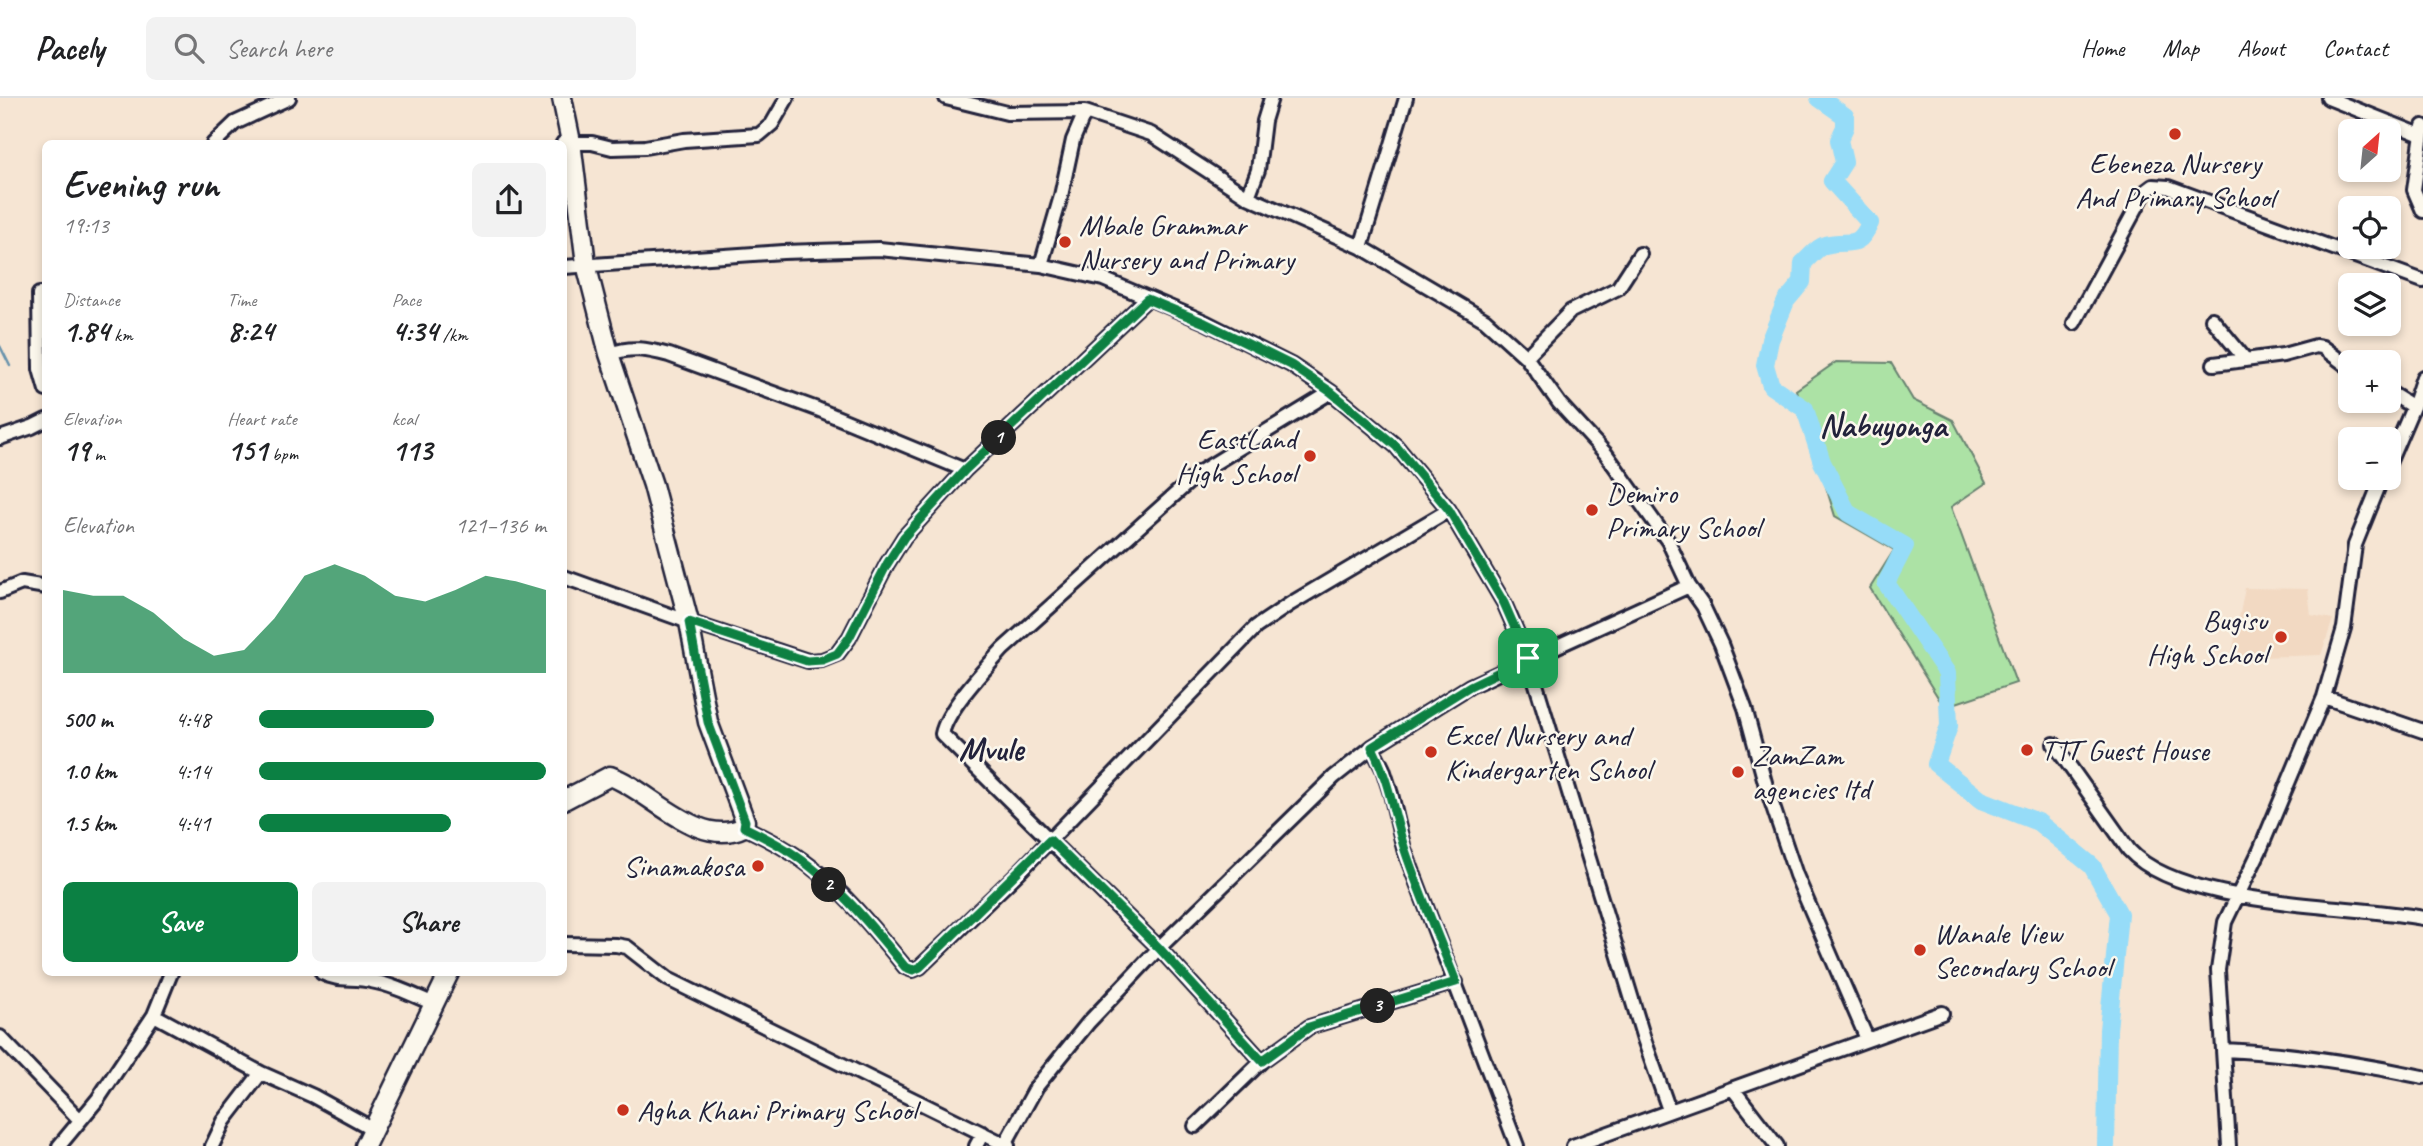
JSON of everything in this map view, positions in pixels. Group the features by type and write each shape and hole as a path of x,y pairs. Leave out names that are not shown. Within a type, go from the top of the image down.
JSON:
{"street":[{"path":"217,140 235,123 289,98"},
{"path":"562,98 567,140"},
{"path":"744,827 745,821 708,722 689,622 653,485 609,354 586,264 567,143 612,148 645,148 684,140 759,135 772,124 787,98"},
{"path":"946,98 1007,113 1085,112 1152,134 1248,197 1361,247 1485,320 1526,357 1559,403 1606,454 1661,530 1689,586 1703,607 1721,644 1745,708 1766,786 1796,875 1867,1039"},
{"path":"1248,197 1258,170 1264,121 1271,98"},
{"path":"1361,247 1406,98"},
{"path":"2328,98 2422,131 2414,190 2423,211"},
{"path":"1041,265 1061,196 1073,140 1085,112"},
{"path":"2074,323 2145,192 2153,186 2168,187 2194,196 2423,281"},
{"path":"567,267 783,252 879,249 1041,265 1103,279 1205,323 1291,365 1331,392 1396,446 1449,510 1504,603 1528,658 1644,1039 1669,1110"},
{"path":"1526,357 1571,311 1618,288 1640,254"},
{"path":"42,294 42,376"},
{"path":"567,578 807,661 822,660 837,654 849,638 904,537 965,470 1147,299"},
{"path":"2212,319 2245,359"},
{"path":"2214,364 2283,355 2316,346 2322,347 2338,359"},
{"path":"609,354 626,348 669,355 817,409 965,470"},
{"path":"2401,435 2423,377"},
{"path":"1262,1061 1159,948 942,734 945,724 975,680 1003,649 1200,472 1331,392"},
{"path":"2401,400 2413,407"},
{"path":"0,438 42,422"},
{"path":"2229,1146 2218,970 2225,922 2260,850 2325,697 2344,628 2355,545 2377,490"},
{"path":"567,798 610,776 625,781 686,822 715,831 732,831 744,827 787,850 815,870 872,926 905,967 913,970 920,967 1050,840 1256,627 1449,510"},
{"path":"0,592 22,583 42,586"},
{"path":"567,944 617,944 627,947 667,979 1007,1145 1037,1086 1088,1023 1159,948 1334,777 1372,747 1470,686 1689,586"},
{"path":"2325,697 2423,731"},
{"path":"2054,744 2139,860 2160,872 2236,896 2423,918"},
{"path":"1372,747 1391,793 1404,849 1517,1146"},
{"path":"59,1146 97,1100 154,1015 171,976"},
{"path":"328,976 369,980 397,988 434,1004"},
{"path":"365,1146 448,976"},
{"path":"1195,1126 1262,1061 1309,1027 1456,982"},
{"path":"1576,1145 1942,1013"},
{"path":"154,1015 373,1129"},
{"path":"0,1037 80,1120"},
{"path":"2224,1050 2294,1054 2358,1063 2423,1077"},
{"path":"212,1146 224,1121 261,1073"},
{"path":"1733,1089 1777,1146"},
{"path":"976,1146 983,1133"}],"shaded area":[{"name":"Bugisu High School","path":"2245,588 2308,589 2311,615 2333,619 2321,655 2231,658"}],"green space":[{"path":"1836,362 1891,363 1913,400 1953,420 1986,483 1951,507 2016,683 1944,707 1870,588 1894,550 1835,516 1796,390"}],"waterway":[{"path":"1819,98 1845,116 1845,127 1839,140 1844,162 1832,181 1870,223 1861,238 1856,241 1822,246 1803,263 1802,282 1786,301 1770,340 1765,365 1771,386 1805,409 1822,462 1848,513 1905,546 1886,583 1947,673 1949,726 1936,764 1981,800 2038,822 2092,866 2119,914 2108,1030 2106,1146"},
{"path":"0,346 10,366"}],"place":[{"name":"Ebeneza Nursery And Primary School","path":"2175,134"},
{"name":"Mbale Grammar Nursery and Primary","path":"1065,242"},
{"name":"EastLand High School","path":"1310,456"},
{"name":"Demiro Primary School","path":"1592,510"},
{"name":"Bugisu High School","path":"2281,637"},
{"name":"TTT Guest House","path":"2027,750"},
{"name":"Excel Nursery and Kindergarten School","path":"1431,752"},
{"name":"ZamZam agencies ltd","path":"1738,772"},
{"name":"Sinamakosa","path":"758,866"},
{"name":"Wanale View Secondary School","path":"1920,950"},
{"name":"Agha Khani Primary School","path":"623,1110"}],"district":[{"name":"Nabuyonga","path":"1883,425"},
{"name":"Mvule","path":"991,749"}],"route":[{"path":"1147,299 1205,323 1291,365 1331,392 1396,446 1449,510 1504,603 1528,658 1470,686 1372,747 1391,793 1404,849 1456,982 1309,1027 1262,1061 1159,948 1050,840 920,967 913,970 905,967 872,926 815,870 787,850 744,827 745,821 708,722 689,622 807,661 822,660 837,654 849,638 904,537 965,470 1147,299"}]}
